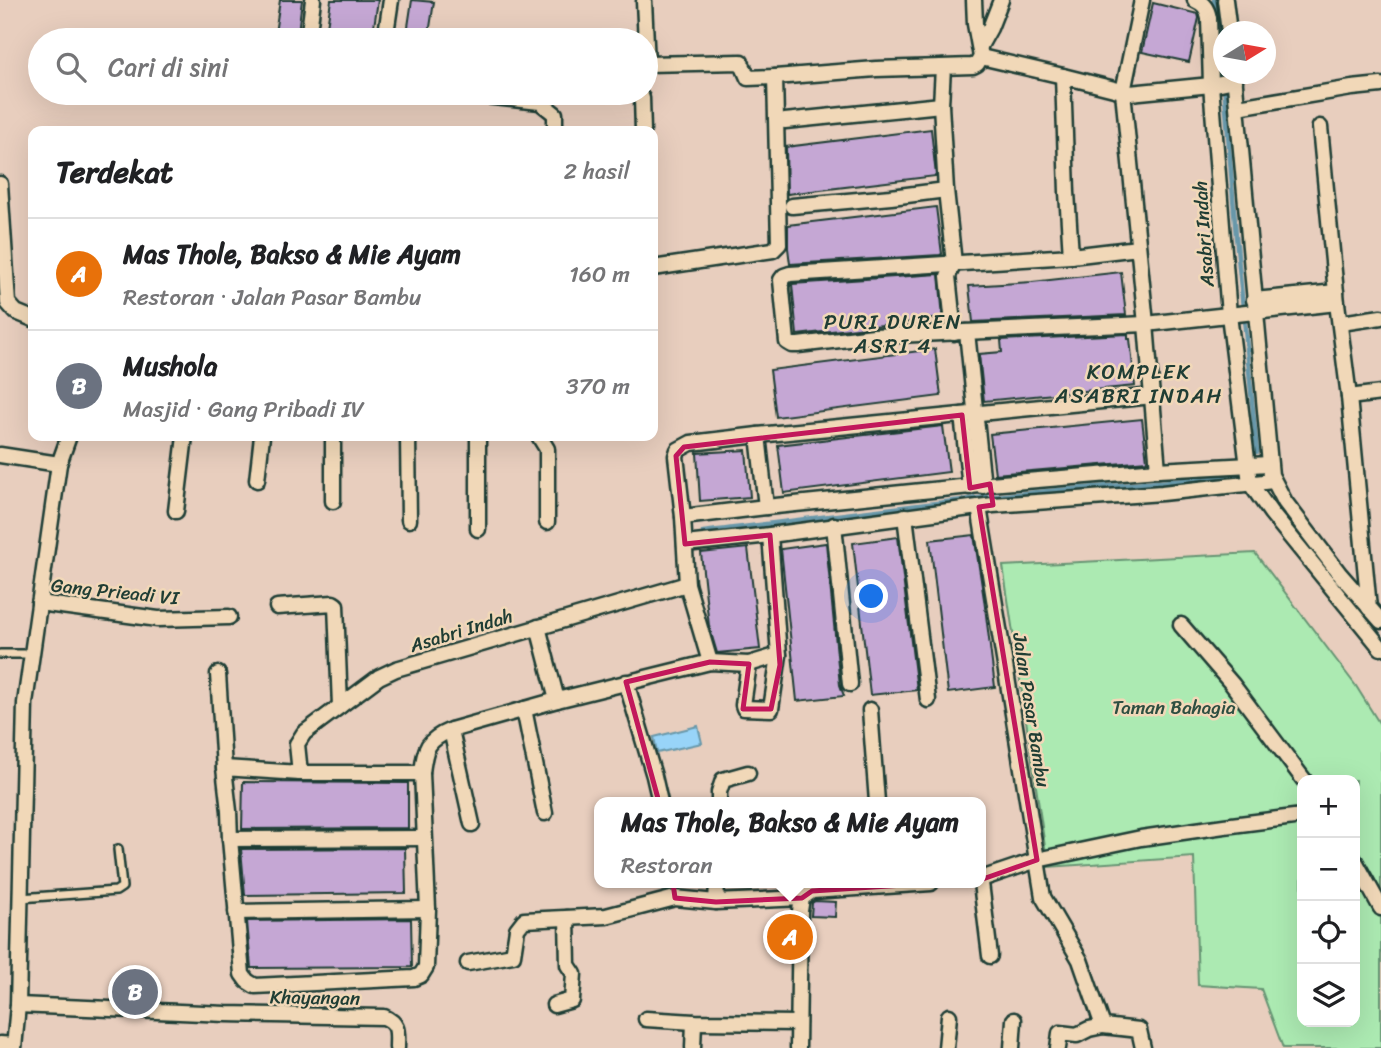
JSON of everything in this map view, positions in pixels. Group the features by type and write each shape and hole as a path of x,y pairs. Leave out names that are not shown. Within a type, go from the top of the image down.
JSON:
{"street":[{"path":"310,28 313,0"},
{"path":"387,28 391,0"},
{"path":"974,0 980,52"},
{"path":"658,64 741,62 748,78 876,69 973,66 977,64 1001,0"},
{"path":"1142,0 1123,92 1158,470"},
{"name":"Asabri Indah","path":"1195,0 1207,8 1213,34"},
{"path":"1225,0 1228,21"},
{"path":"644,1 645,28"},
{"path":"980,52 1130,93 1213,82"},
{"name":"Jalan Pasar Bambu","path":"943,67 941,105 954,263 948,276 960,333 969,414 986,494 1043,897 1080,960 1102,1026"},
{"path":"1063,76 1071,256"},
{"path":"658,267 773,250 779,244 775,77"},
{"name":"Asabri Indah","path":"1225,84 1244,310 1248,473"},
{"path":"1227,84 1238,107 1244,310 1273,481 1285,502 1381,621"},
{"path":"1238,107 1381,85"},
{"path":"544,105 555,114 555,126"},
{"path":"642,105 643,126"},
{"path":"785,121 941,105"},
{"path":"1320,127 1369,608"},
{"path":"0,184 4,303 28,317"},
{"path":"792,206 946,190"},
{"path":"1139,248 1071,256 790,274 781,280 787,342 792,345 874,336 1146,324 1337,297"},
{"path":"1341,323 1381,317"},
{"path":"1349,397 1381,393"},
{"path":"710,662 687,584 676,456 678,450 691,443 758,435 1153,396"},
{"path":"758,435 766,507"},
{"path":"10,1046 18,1005 25,703 59,464 67,441"},
{"path":"176,511 184,441"},
{"path":"257,480 261,441"},
{"path":"333,441 333,501"},
{"path":"408,441 409,520"},
{"path":"478,441 478,529"},
{"path":"542,441 547,449 547,522"},
{"path":"0,455 59,464"},
{"path":"683,517 766,507 986,494 1161,493 1248,473 1269,464"},
{"path":"685,544 905,516 986,494 1158,470 1248,473 1273,481"},
{"path":"1248,473 1271,513 1381,648"},
{"path":"905,516 928,700"},
{"path":"834,525 850,684"},
{"path":"749,664 744,708 771,709 779,655 770,535"},
{"name":"Asabri Indah","path":"300,773 297,744 299,739 379,677 396,669 538,626 687,584"},
{"name":"Gang Prieadi VI","path":"39,603 159,619 229,617"},
{"path":"277,607 333,603 336,605 340,706"},
{"path":"1181,625 1232,684 1300,775"},
{"path":"538,626 557,700"},
{"path":"218,674 242,974 255,986 414,978 421,975 426,967 428,909 422,773 426,747 435,737 451,730 626,682 710,662 749,664 779,655"},
{"path":"626,682 659,797"},
{"path":"524,709 545,813"},
{"path":"870,710 877,797"},
{"path":"451,730 472,824"},
{"path":"224,768 300,773 422,773"},
{"path":"719,797 723,780 748,773"},
{"path":"986,879 1037,860 1141,838 1297,817"},
{"path":"230,839 424,838"},
{"path":"1360,870 1381,908"},
{"path":"673,888 675,898"},
{"path":"716,902 717,888"},
{"path":"468,963 513,955 517,929 524,920 606,916 675,898 716,902 802,898 813,891 843,888"},
{"path":"982,888 990,956"},
{"path":"798,1048 802,898"},
{"path":"236,912 428,909"},
{"path":"554,1005 572,1000 574,974 568,965 567,918"},
{"name":"Khayangan","path":"18,1005 226,1014 384,1017 392,1020 398,1029 397,1048"},
{"path":"946,1048 949,1016"},
{"path":"646,1019 798,1023"},
{"path":"1012,1048 1014,1020"},
{"path":"693,1048 694,1022"},
{"path":"1058,1048 1060,1033 1077,1035 1102,1026 1138,1030 1143,1048"}],"lane":[{"path":"0,654 33,654"},
{"path":"19,898 116,891 121,887 118,849"}],"highlighted area":[{"path":"962,415 970,488 990,484 993,505 979,507 1037,860 980,880 812,891 802,898 716,902 675,898 665,824 626,682 710,662 749,664 743,709 771,709 780,665 770,535 685,544 676,456 684,447"}],"green space":[{"name":"Taman Bahagia","path":"1255,553 1356,686 1381,726 1381,1048 1283,1048 1261,989 1198,985 1194,857 1048,867 1003,566"}],"water":[{"path":"698,726 702,743 657,753 654,737"}],"building":[{"path":"280,0 302,0 298,28 276,28"},
{"path":"331,0 378,0 374,28 327,28"},
{"path":"412,0 434,2 430,28 408,28"},
{"path":"1153,3 1198,14 1189,62 1142,52"},
{"path":"931,129 936,176 787,194 786,147"},
{"path":"936,207 940,255 790,264 788,225"},
{"path":"1121,272 1126,315 973,322 969,286"},
{"path":"939,274 943,318 797,335 792,284"},
{"path":"1128,334 1135,386 984,401 979,354 1002,352 1001,340"},
{"path":"935,349 941,396 776,417 770,370"},
{"path":"1142,419 1147,461 995,474 990,434"},
{"path":"943,426 949,472 784,493 778,445"},
{"path":"746,450 750,497 700,501 697,453"},
{"path":"974,535 995,687 948,693 930,540"},
{"path":"898,537 917,690 870,695 853,543"},
{"path":"826,543 840,685 844,696 797,701 781,549"},
{"path":"748,548 760,649 717,653 709,626 701,553"},
{"path":"243,782 408,783 408,828 242,829"},
{"path":"405,848 406,893 245,895 241,849"},
{"path":"836,902 835,917 811,916 812,903"},
{"path":"411,919 412,967 251,968 247,921"},
{"path":"128,979 145,981 143,1001 126,1000"}],"waterway":[{"path":"1214,0 1221,45 1257,452"},
{"path":"703,532 1016,494 1245,474"},
{"path":"1286,515 1342,589"},
{"path":"1374,628 1381,637"}],"place":[{"name":"Mas Thole, Bakso & Mie Ayam","path":"790,937"},
{"name":"Mushola","path":"135,992"}],"district":[{"name":"PURI DUREN ASRI 4","path":"893,334"},
{"name":"KOMPLEK ASABRI INDAH","path":"1139,384"}]}
